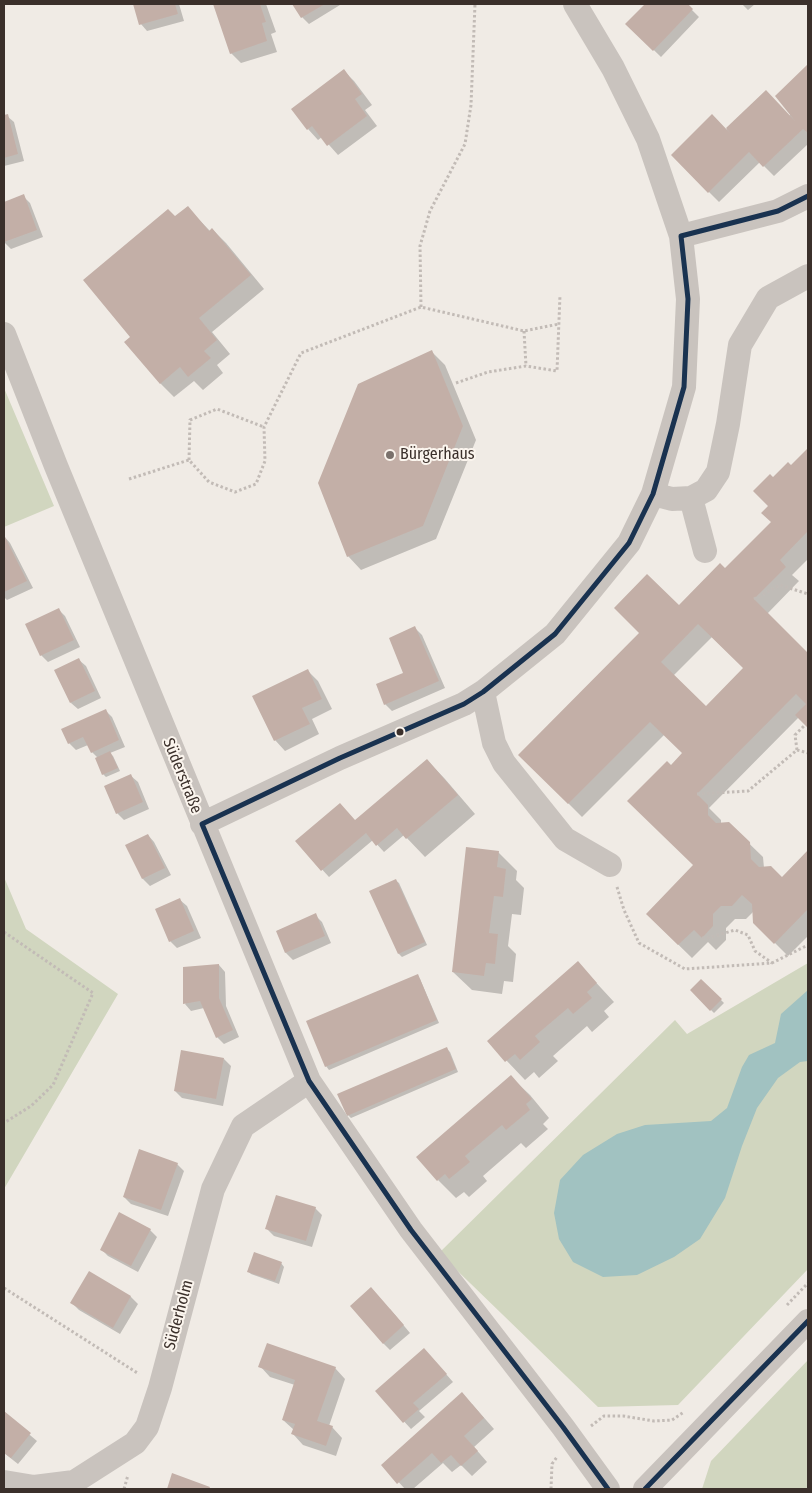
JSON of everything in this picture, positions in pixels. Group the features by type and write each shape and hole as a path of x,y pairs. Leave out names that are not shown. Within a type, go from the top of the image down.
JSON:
{"street":[{"path":"202,824 340,758 464,704 482,692 554,634 629,543 653,494 684,387 688,299 681,236 648,139 613,68 575,4"},
{"path":"681,236 778,211 808,196"},
{"path":"653,494 672,499 691,498 706,490 718,472 728,424 740,345 768,298 808,276"},
{"name":"Süderstraße","path":"4,334 52,457 309,1081 411,1230 608,1489"},
{"path":"691,498 705,551"},
{"path":"482,692 494,743 504,762 565,839 610,865"},
{"name":"Süderholm","path":"4,1482 34,1487 74,1482 136,1443 146,1427 160,1388 213,1189 243,1126 309,1081"},
{"path":"645,1489 808,1321"}],"path":[{"path":"421,306 420,246 430,211 465,144 471,105 475,4"},
{"path":"456,383 488,372 526,366 557,371 560,295"},
{"path":"264,426 217,409 190,420 189,460 209,482 235,492 256,484 265,461 264,426 301,353 421,306 524,331 559,324"},
{"path":"524,331 526,366"},
{"path":"129,479 189,460"},
{"path":"754,599 780,585 808,594"},
{"path":"797,750 794,735 805,724"},
{"path":"797,750 808,752"},
{"path":"696,794 748,791 797,750"},
{"path":"610,865 624,910 639,943 685,969 772,962 808,945"},
{"path":"702,938 735,930 742,932 748,935 755,951 772,962"},
{"path":"4,932 93,993 53,1085 31,1106 4,1123"},
{"path":"780,1312 808,1283"},
{"path":"4,1288 160,1388"},
{"path":"550,1489 552,1464 572,1440 604,1416 623,1416 654,1421 672,1420 684,1412 690,1405"}],"green space":[{"path":"4,388 54,506 4,527"},
{"path":"4,877 26,929 118,994 4,1189"},
{"path":"808,963 808,1269 678,1405 598,1407 439,1253 675,1020 687,1034"},
{"path":"808,1360 808,1489 702,1489 711,1461"}],"water":[{"path":"808,990 808,1061 800,1062 778,1078 757,1108 725,1198 700,1239 674,1257 637,1275 603,1277 573,1262 559,1239 554,1213 560,1180 583,1155 617,1134 645,1125 711,1121 727,1108 742,1067 749,1055 775,1043 781,1014"}],"building":[{"path":"133,4 175,4 178,14 139,25"},
{"path":"213,4 260,4 266,22 262,23 267,41 230,54"},
{"path":"292,4 325,4 301,18"},
{"path":"645,4 688,4 693,9 653,51 625,24"},
{"path":"808,64 808,133 803,129 763,167 749,152 708,193 671,155 712,114 730,133 726,128 766,90 795,121 775,96"},
{"path":"344,69 362,94 355,99 367,116 327,146 312,126 307,130 291,109"},
{"path":"8,114 18,154 4,158 4,115"},
{"path":"24,194 37,230 4,242 4,202"},
{"path":"188,206 209,231 212,228 251,275 199,318 217,340 204,351 211,358 188,377 180,367 160,384 124,342 130,337 83,280 168,209 175,216"},
{"name":"Bürgerhaus","path":"432,350 463,426 423,526 347,557 318,483 358,384"},
{"path":"808,448 808,531 780,560 786,567 754,599 808,653 808,728 795,715 806,704 796,694 697,794 708,805 708,815 716,823 729,822 750,842 751,859 759,867 771,866 782,877 808,850 808,909 774,944 753,923 752,904 742,895 732,906 721,906 713,914 713,926 702,938 694,930 678,945 646,914 693,865 627,801 667,761 671,765 682,753 650,722 568,804 518,755 639,633 614,608 647,574 679,605 720,563 725,568 771,522 761,513 768,506 753,491 770,474 773,477 788,462 791,465","holes":["698,624 743,668 706,706 661,662"]},
{"path":"4,535 27,581 4,592"},
{"path":"59,608 74,640 40,656 25,624"},
{"path":"415,626 439,681 384,705 376,684 403,673 389,638"},
{"path":"79,658 95,691 70,703 54,670"},
{"path":"308,669 322,699 302,708 310,724 274,741 252,696"},
{"path":"106,709 119,740 91,753 83,737 68,744 61,729"},
{"path":"110,751 118,768 102,775 95,758"},
{"path":"427,759 458,795 406,839 397,828 376,846 366,833 321,871 295,841 340,803 355,820"},
{"path":"131,774 143,802 116,814 104,786"},
{"path":"148,834 165,868 142,879 125,845"},
{"path":"466,847 499,851 497,867 506,869 503,897 494,896 489,933 498,934 495,964 486,963 484,976 452,972"},
{"path":"396,879 425,942 398,954 369,891"},
{"path":"180,898 194,931 169,942 155,909"},
{"path":"316,913 325,936 285,953 276,931"},
{"path":"578,961 597,983 587,992 592,998 573,1014 568,1008 535,1036 540,1042 520,1060 515,1054 505,1062 487,1041"},
{"path":"219,964 219,998 233,1030 216,1038 200,1001 183,1004 183,967"},
{"path":"418,974 437,1020 325,1067 306,1021"},
{"path":"701,979 722,999 710,1011 690,990"},
{"path":"447,1047 456,1069 347,1116 337,1094"},
{"path":"181,1050 224,1058 216,1099 174,1091"},
{"path":"511,1075 532,1099 526,1104 530,1110 506,1130 502,1125 465,1156 470,1162 449,1179 445,1174 437,1181 416,1157"},
{"path":"139,1149 178,1163 161,1210 123,1197"},
{"path":"276,1195 316,1207 306,1241 265,1229"},
{"path":"119,1212 151,1229 131,1266 100,1250"},
{"path":"254,1252 282,1262 275,1281 247,1272"},
{"path":"89,1271 131,1296 113,1328 70,1303"},
{"path":"371,1287 404,1325 383,1344 350,1306"},
{"path":"267,1343 336,1367 317,1421 333,1426 326,1446 291,1434 295,1424 282,1420 295,1380 258,1367"},
{"path":"424,1348 447,1374 413,1403 419,1409 403,1423 375,1391"},
{"path":"462,1392 484,1418 464,1436 478,1451 461,1466 451,1455 441,1463 432,1453 397,1484 381,1465"},
{"path":"4,1411 31,1433 11,1458 4,1453"},
{"path":"172,1473 210,1487 209,1489 167,1489"}],"transit line":[{"path":"608,1489 563,1427 411,1230 309,1081 202,824 340,758 464,704 483,692 555,634 629,543 653,494 684,387 688,299 681,236 778,211 808,196"},
{"path":"645,1489 808,1321"}],"place":[{"name":"Bürgerhaus","path":"390,455"}]}
